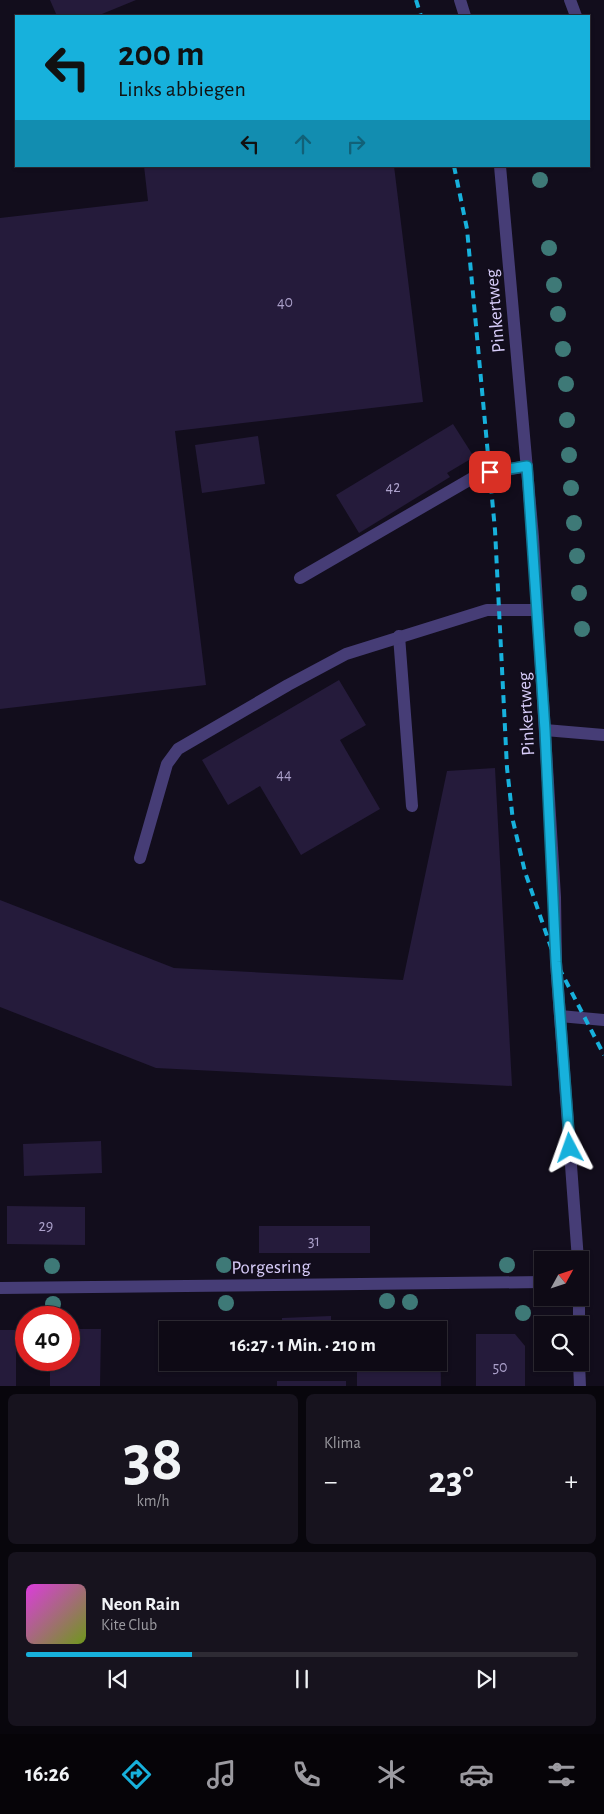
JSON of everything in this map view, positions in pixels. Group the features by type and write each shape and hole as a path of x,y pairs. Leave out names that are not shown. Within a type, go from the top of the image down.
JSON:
{"street":[{"path":"460,0 464,15"},
{"path":"570,0 576,15"},
{"name":"Pinkertweg","path":"500,167 538,610 560,1016 577,1251"},
{"path":"300,578 476,476 527,466"},
{"path":"140,858 167,764 178,749 288,685 346,654 487,610 538,610"},
{"path":"399,636 412,806"},
{"path":"545,730 604,735"},
{"path":"560,1016 604,1020"},
{"name":"Porgesring","path":"0,1288 534,1282"},
{"path":"580,1371 580,1386"}],"building":[{"path":"50,0 136,0 99,15 57,15"},
{"path":"144,167 394,167 423,402 175,431 206,685 0,709 0,218 148,201"},
{"path":"453,424 474,457 447,473 450,477 359,533 336,495"},
{"path":"258,436 265,484 202,493 195,445"},
{"path":"339,680 366,725 340,740 380,809 301,855 260,786 228,805 202,760"},
{"path":"495,768 512,1086 156,1068 0,1007 0,900 174,968 403,980 447,771"},
{"path":"101,1141 102,1173 24,1176 23,1144"},
{"path":"7,1206 85,1207 85,1245 7,1244"},
{"path":"259,1226 370,1226 370,1253 259,1253"},
{"path":"331,1316 331,1321 282,1321 282,1318"},
{"path":"80,1329 101,1329 100,1386 50,1386 50,1371 80,1371"},
{"path":"0,1330 15,1330 16,1386 0,1386"},
{"path":"476,1334 515,1334 525,1346 525,1386 476,1386"},
{"path":"357,1371 441,1371 441,1386 357,1386"},
{"path":"277,1381 346,1381 346,1386 277,1386"}],"railway":[{"path":"416,0 421,15"},
{"path":"454,167 467,229 495,530 507,768 513,821 525,872 556,962 604,1055"}],"route":[{"path":"490,472 527,466 555,897 556,962 570,1148"}]}
